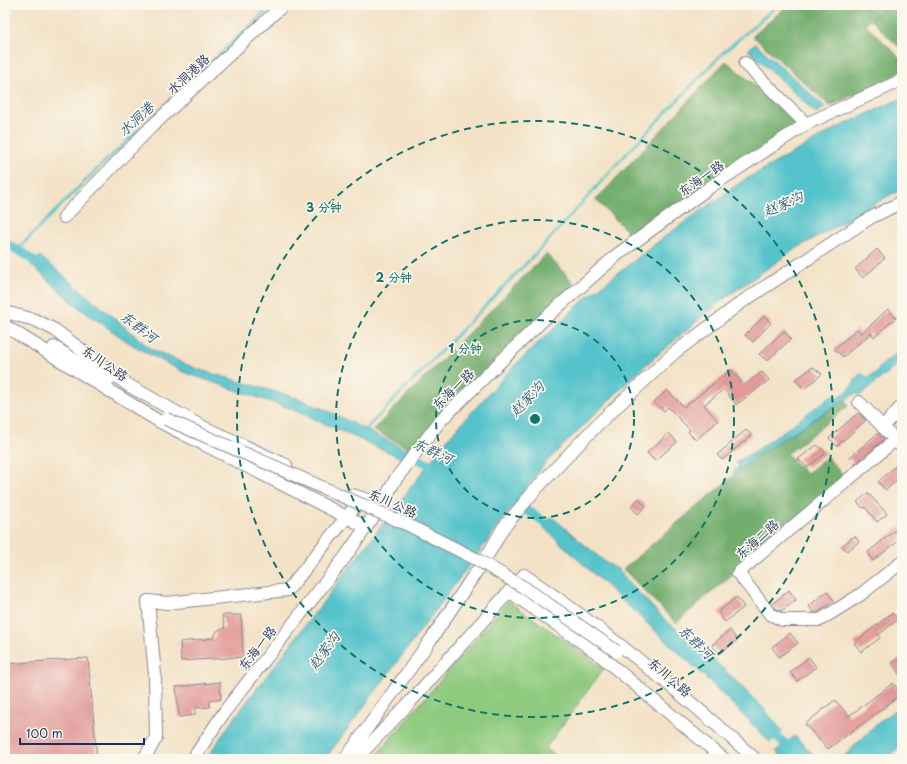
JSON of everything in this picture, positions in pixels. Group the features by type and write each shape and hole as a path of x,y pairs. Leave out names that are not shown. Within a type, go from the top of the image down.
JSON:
{"street":[{"name":"水洞港路","path":"64,217 150,128 283,5"},
{"path":"745,63 806,124"},
{"name":"东海一路","path":"193,759 226,711 346,556 382,504 395,480 424,441 440,422 544,319 618,254 710,187 806,124 902,80"},
{"path":"345,759 432,638 503,528 536,489 597,425 674,353 742,302 870,218 900,206"},
{"path":"5,312 35,320 55,330 128,385 201,426 361,499 382,504"},
{"name":"东川公路","path":"5,318 84,365 166,419 406,524 476,559 525,588 634,664 742,759"},
{"path":"5,326 160,422 366,527"},
{"path":"859,402 898,443"},
{"path":"882,427 902,406"},
{"name":"东海二路","path":"898,443 738,573 770,614 782,620 820,620 860,595 902,562"},
{"path":"144,759 156,738 155,675 148,601 167,603 288,590 361,499"},
{"path":"356,759 411,701 524,575 567,604 629,652 754,759"},
{"path":"509,591 596,652 724,759"}],"green space":[{"path":"788,5 886,5 865,24 902,60 902,72 830,106 753,36"},
{"path":"888,5 902,5 902,50 871,20"},
{"path":"726,61 799,123 631,235 596,200"},
{"path":"546,254 576,285 412,450 373,430"},
{"path":"846,400 848,406 787,454 806,474 827,457 845,477 676,623 623,569 759,454"},
{"path":"508,601 604,668 545,749 561,759 373,759"}],"water":[{"path":"755,43 825,107 816,113 748,50"},
{"name":"赵家沟","path":"902,98 902,190 892,194 794,250 722,300 642,368 546,462 325,759 206,759 230,724 450,436 512,368 586,298 667,235 741,182 837,128"},
{"path":"40,256 151,349 197,369 300,399 328,411 412,453 406,460 289,408 183,372 134,346 78,307 31,265"},
{"path":"902,348 902,361 859,396 856,393 759,454 735,474 732,473 739,466 736,462 773,439 833,395 837,397 846,393 860,374 868,377 878,372 878,369"},
{"path":"552,517 605,562 619,570 631,585 665,620 706,652 766,711 782,731 770,742 705,677 542,526"},
{"path":"902,704 902,745 886,759 841,759 876,725"},
{"path":"795,736 818,759 783,759 776,751"}],"building":[{"path":"877,249 885,258 863,278 855,269"},
{"path":"888,309 896,318 874,337 871,333 843,357 834,349 857,329 861,334"},
{"path":"764,316 771,323 753,342 745,335"},
{"path":"784,331 791,339 767,361 759,354"},
{"path":"813,367 822,374 804,389 795,380"},
{"path":"731,370 744,385 762,372 769,380 736,405 724,389 705,404 704,405 718,421 696,440 688,432 690,430 668,407 664,411 654,402 667,390 684,407"},
{"path":"858,413 866,420 837,446 829,438"},
{"path":"746,430 752,435 722,460 717,455"},
{"path":"669,433 677,442 655,461 647,453"},
{"path":"878,433 884,439 855,464 849,458"},
{"path":"817,445 826,453 807,467 798,459"},
{"path":"902,460 902,476 886,490 878,482"},
{"path":"868,493 887,514 877,522 865,507 863,508 857,502"},
{"path":"638,499 646,506 638,514 631,507"},
{"path":"902,525 902,538 873,561 868,552"},
{"path":"855,536 859,542 847,551 842,546"},
{"path":"789,590 796,600 781,611 775,608 772,604"},
{"path":"827,591 834,601 818,612 813,612 809,606"},
{"path":"737,597 744,607 725,622 718,612"},
{"path":"892,613 899,619 878,635 880,638 861,652 854,643"},
{"path":"222,615 241,615 243,657 181,661 180,642 214,638 217,631 225,628"},
{"path":"730,630 737,640 719,654 712,645"},
{"path":"790,633 798,643 779,657 772,647"},
{"path":"809,657 816,667 797,681 790,672"},
{"path":"902,657 902,679 892,663"},
{"path":"88,658 97,759 5,759 5,664"},
{"path":"220,682 221,699 209,701 210,707 195,708 195,715 179,717 176,687"},
{"path":"893,683 902,694 828,749 805,724 835,700 849,716"}],"waterway":[{"name":"水洞港","path":"17,250 93,173 272,5"},
{"path":"363,432 546,243 627,153 724,52 778,5"},
{"name":"东群河","path":"5,243 23,253 44,269"},
{"name":"东群河","path":"407,454 439,469"},
{"name":"东群河","path":"516,505 535,515 555,531"},
{"name":"东群河","path":"768,729 803,759"}]}
